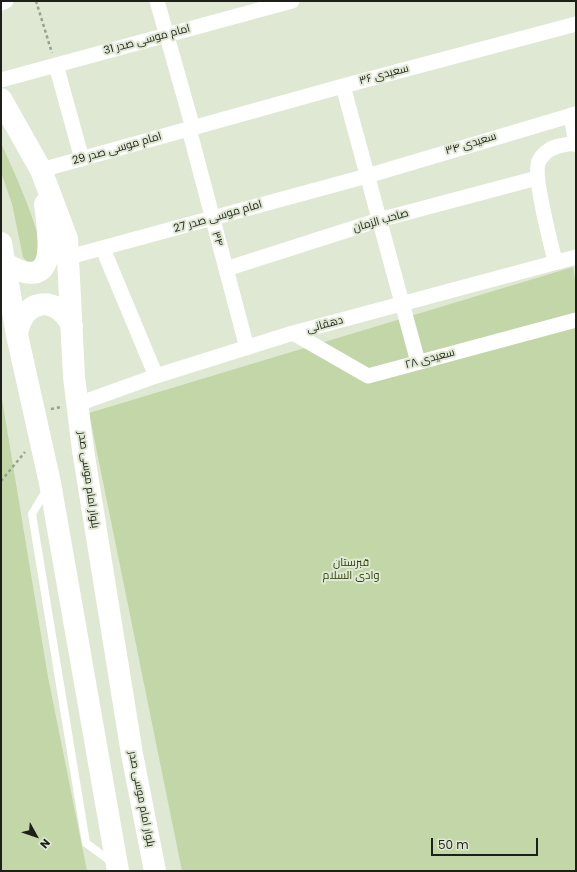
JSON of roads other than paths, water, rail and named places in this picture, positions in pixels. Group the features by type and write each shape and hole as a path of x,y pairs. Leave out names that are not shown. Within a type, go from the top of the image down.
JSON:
{"main road":[{"name":"بلوار امام موسی صدر","path":"1,99 41,170 67,239 74,376 83,450 132,754 155,871"},
{"path":"6,264 30,274 40,270 48,260 50,244 41,170"},
{"path":"1,243 6,264 17,335 50,483 118,868"},
{"path":"17,335 18,323 25,313 35,306 46,304 58,308 67,316 72,326"}],"street":[{"path":"1,3 6,1"},
{"name":"۳۴","path":"157,1 191,129 211,219 247,348"},
{"name":"امام موسی صدر 31","path":"1,80 292,1"},
{"name":"سعیدی ۳۶","path":"191,129 343,86 576,24"},
{"path":"56,65 82,159"},
{"path":"343,86 418,362"},
{"path":"555,261 537,178 538,162 544,153 554,146 576,144 574,114"},
{"name":"سعیدی ۳۴","path":"367,176 574,114"},
{"name":"امام موسی صدر 29","path":"41,170 191,129"},
{"name":"امام موسی صدر 27","path":"69,257 367,176"},
{"name":"صاحب الزمان","path":"226,269 379,220 537,178"},
{"path":"103,249 156,376"},
{"name":"دهقانی","path":"78,404 156,376 293,333 402,305 576,256"},
{"name":"سعیدی ۲۸","path":"293,333 368,376 576,320"}],"park label":[{"name":"قبرستان وادی السلام","path":"351,569"}]}
